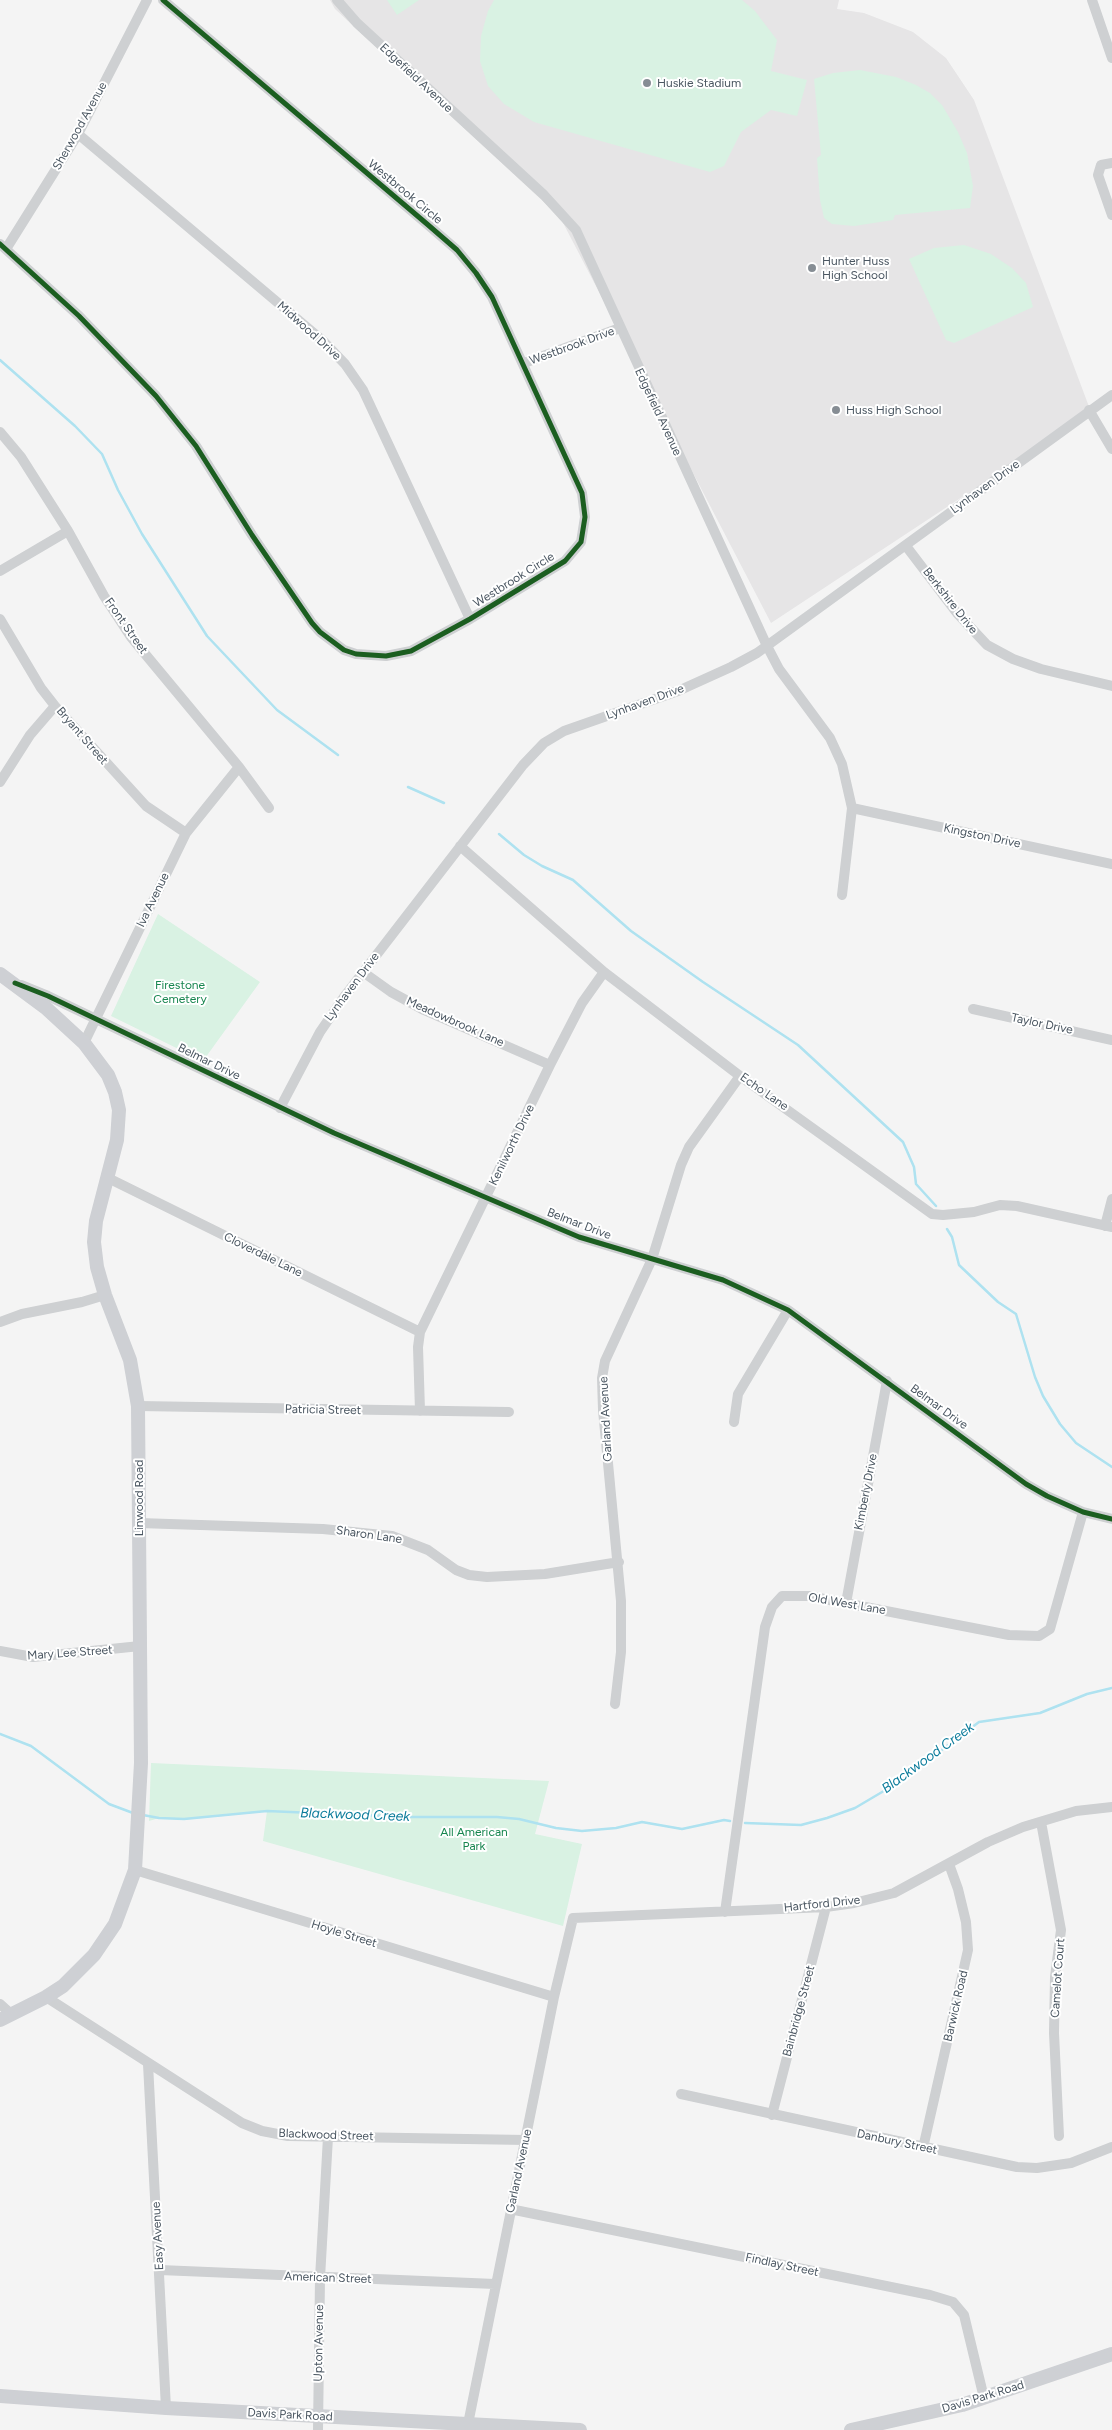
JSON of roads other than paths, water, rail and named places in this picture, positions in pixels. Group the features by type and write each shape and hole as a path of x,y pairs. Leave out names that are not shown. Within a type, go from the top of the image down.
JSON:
{"main road":[{"name":"Linwood Road","path":"0,974 15,983 46,1008 84,1043 108,1075 115,1092 119,1110 117,1140 96,1221 94,1242 97,1267 105,1295 130,1360 138,1406 140,1646 140,1786 138,1831 135,1870 121,1909 104,1941 82,1969 46,1997 5,2017"},
{"name":"Davis Park Road","path":"851,2430 897,2428 1112,2354"},
{"name":"Davis Park Road","path":"0,2396 166,2408 317,2423 468,2424 580,2430"}],"street":[{"name":"Sherwood Avenue","path":"3,246 78,134 147,0"},
{"name":"Westbrook Circle","path":"3,246 79,316 156,396 196,446 252,535 312,623 327,638 344,650 356,654 398,655 412,651 470,619 565,561 581,542 584,532 585,507 582,493 524,363 492,297 476,273 457,250 163,0"},
{"name":"Edgefield Avenue","path":"337,0 357,24 560,211 576,230 767,646 779,669 830,738 842,764 852,808 842,895"},
{"path":"1092,0 1112,58"},
{"name":"Midwood Drive","path":"78,134 322,340 345,364 363,390 470,619"},
{"path":"1112,163 1102,165 1098,175 1112,214"},
{"name":"Westbrook Drive","path":"524,363 620,328"},
{"name":"Lynhaven Drive","path":"280,1108 320,1032 363,972 534,751 553,736 592,720 678,691 731,667 767,646 906,546 1089,410 1112,396"},
{"path":"1089,410 1112,449"},
{"name":"Front Street","path":"0,432 21,457 68,531 104,596 131,637 239,767 269,808"},
{"path":"0,571 68,531"},
{"name":"Berkshire Drive","path":"906,546 957,613 987,645 1013,659 1041,669 1112,686"},
{"name":"Bryant Street","path":"0,619 41,688 55,706 146,806 186,833"},
{"path":"0,782 4,768 30,734 55,706"},
{"name":"Iva Avenue","path":"84,1043 186,833 239,767"},
{"name":"Kingston Drive","path":"852,808 1112,864"},
{"name":"Echo Lane","path":"460,846 604,972 740,1076 932,1214 943,1215 974,1212 1000,1205 1032,1209 1109,1227"},
{"name":"Meadowbrook Lane","path":"363,972 391,992 424,1010 550,1066"},
{"name":"Kenilworth Drive","path":"420,1411 418,1347 420,1332 582,1003 604,972"},
{"name":"Belmar Drive","path":"15,983 96,1018 280,1108 579,1237 722,1280 788,1310 1026,1484 1046,1496 1083,1512 1112,1519"},
{"name":"Taylor Drive","path":"973,1009 1112,1040"},
{"name":"Garland Avenue","path":"615,1704 621,1652 619,1562 603,1410 602,1378 610,1345 652,1259 680,1165 689,1147 740,1076"},
{"name":"Cloverdale Lane","path":"106,1177 420,1332"},
{"path":"1109,1227 1112,1199"},
{"path":"0,1322 22,1314 82,1302 105,1295"},
{"path":"734,1422 738,1394 788,1310"},
{"name":"Kimberly Drive","path":"846,1603 887,1381"},
{"name":"Patricia Street","path":"138,1406 509,1412"},
{"name":"Old West Lane","path":"725,1912 765,1627 772,1607 782,1596 809,1596 1009,1635 1039,1636 1050,1628 1083,1512"},
{"name":"Sharon Lane","path":"139,1523 323,1529 392,1536 428,1550 456,1570 469,1575 487,1577 545,1574 619,1562"},
{"name":"Mary Lee Street","path":"0,1651 33,1657 140,1646"},
{"name":"Hartford Drive","path":"573,1918 826,1907 854,1903 894,1893 1002,1835 1076,1811 1112,1807"},
{"name":"Camelot Court","path":"1041,1822 1061,1930 1055,1977 1054,2033 1059,2136"},
{"name":"Barwick Road","path":"922,2148 968,1950 966,1922 958,1889 949,1864"},
{"name":"Hoyle Street","path":"135,1870 554,1997"},
{"name":"Bainbridge Street","path":"772,2115 826,1907"},
{"name":"Garland Avenue","path":"468,2424 510,2209 526,2140 554,1997 573,1918"},
{"name":"Blackwood Street","path":"46,1997 250,2128 288,2136 526,2140"},
{"path":"0,2004 5,2017"},
{"name":"Easy Avenue","path":"148,2064 166,2408"},
{"name":"Danbury Street","path":"681,2094 922,2148 1017,2167 1037,2168 1071,2163 1112,2148"},
{"name":"Upton Avenue","path":"317,2423 320,2278 328,2137"},
{"name":"Findlay Street","path":"510,2209 930,2295 953,2302 964,2315 984,2398"},
{"name":"American Street","path":"160,2270 495,2284"}],"waterway":[{"path":"0,360 75,426 102,454 118,490 142,534 207,636 277,710 338,755"},
{"path":"408,787 444,803"},
{"path":"499,834 524,855 542,866 573,880 631,931 703,982 798,1045 903,1142 914,1167 916,1184 936,1206"},
{"path":"947,1229 952,1237 959,1265 998,1302 1016,1314 1035,1377 1043,1396 1060,1424 1076,1443 1112,1467"},
{"name":"Blackwood Creek","path":"745,1823 801,1825 855,1808 899,1782 979,1722 1040,1713 1087,1694 1112,1688"},
{"name":"Blackwood Creek","path":"0,1734 31,1746 109,1804 133,1813"},
{"name":"Blackwood Creek","path":"143,1815 184,1819 267,1811 407,1817 497,1817 519,1819 556,1828 582,1831 616,1828 642,1822 682,1829 724,1820 730,1821"}],"place":[{"name":"Huskie Stadium","path":"647,83"},
{"name":"Hunter Huss High School","path":"812,268"},
{"name":"Huss High School","path":"836,410"}],"park label":[{"name":"Firestone Cemetery","path":"180,992"},
{"name":"All American Park","path":"474,1839"}]}
